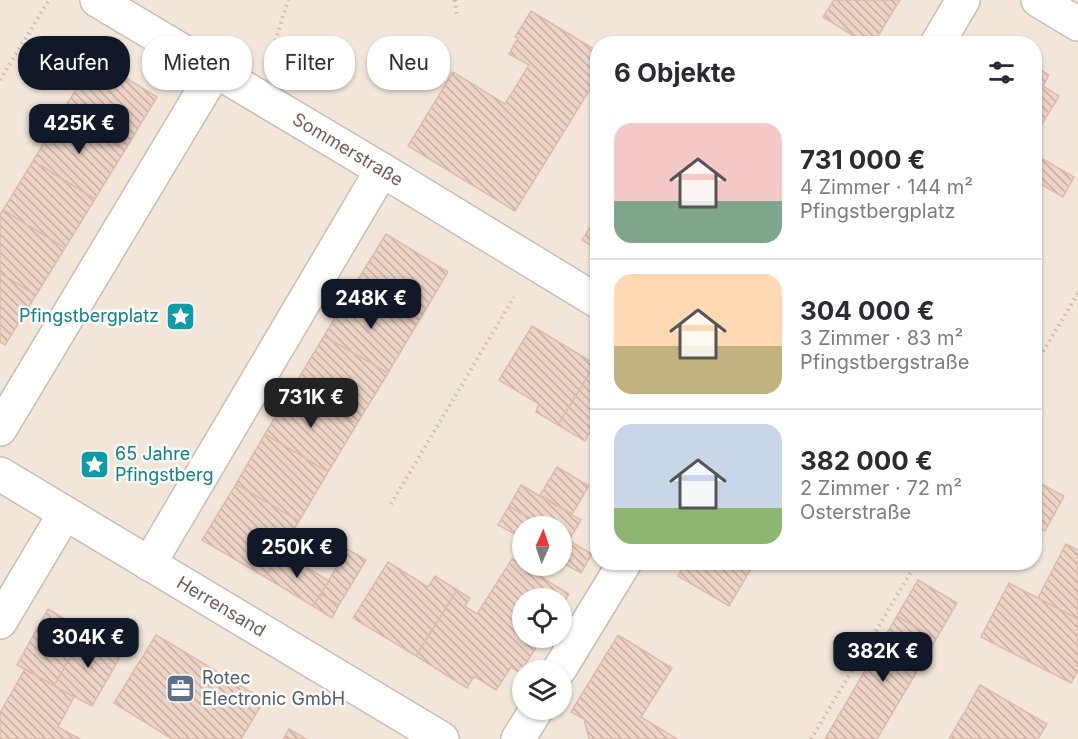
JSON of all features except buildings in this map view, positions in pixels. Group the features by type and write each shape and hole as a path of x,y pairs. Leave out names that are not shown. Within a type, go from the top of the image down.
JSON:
{"street":[{"name":"Sommerstraße","path":"97,0 157,36"},
{"path":"942,36 963,0"},
{"path":"1038,0 1078,24"},
{"path":"0,429 204,90"},
{"name":"Sommerstraße","path":"248,90 590,297"},
{"path":"149,564 381,170"},
{"name":"Herrensand","path":"0,474 442,739"},
{"path":"0,622 65,513"},
{"path":"565,660 620,570"},
{"path":"518,739 530,720"}],"path":[{"path":"0,80 49,0"},
{"path":"258,96 288,0"},
{"path":"454,0 457,17"},
{"path":"391,504 535,263"},
{"path":"1042,354 1078,293"},
{"path":"811,739 911,570"}],"shaded area":[{"path":"0,0 1078,0 1078,739 0,739"}],"place":[{"name":"Pfingstbergplatz","path":"180,316"},
{"name":"65 Jahre Pfingstberg","path":"94,464"},
{"name":"Rotec Electronic GmbH","path":"181,688"}]}
